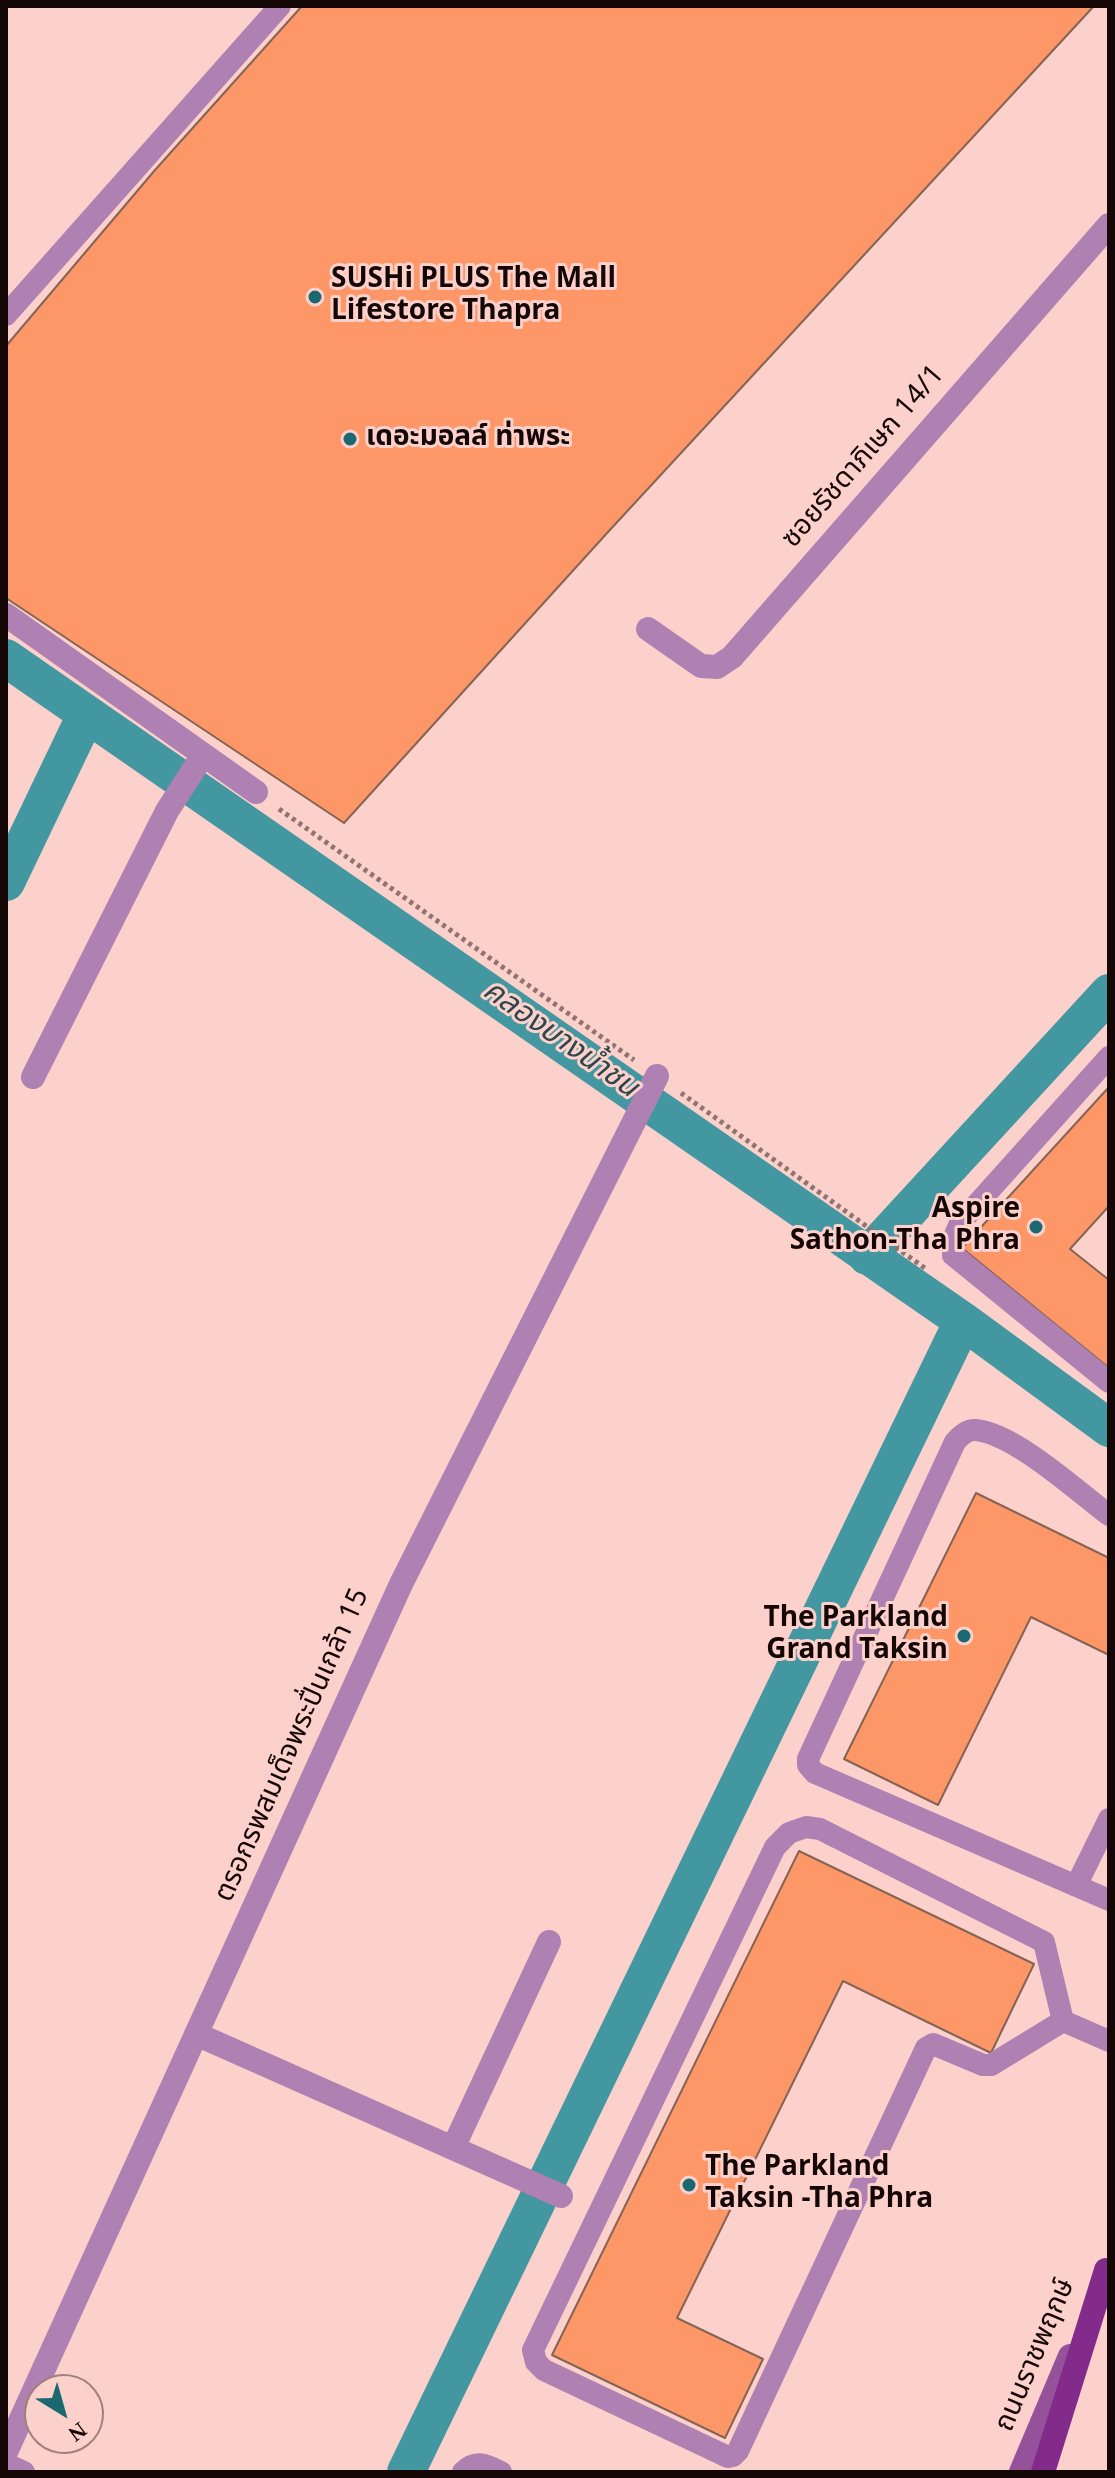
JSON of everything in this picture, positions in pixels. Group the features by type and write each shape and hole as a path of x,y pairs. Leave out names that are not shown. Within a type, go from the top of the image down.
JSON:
{"main road":[{"name":"ถนนราชพฤกษ์","path":"1021,2472 1108,2267"},
{"path":"1043,2472 1108,2267"}],"street":[{"name":"ซอยรัชดาภิเษก 14/1","path":"648,629 701,666 717,667 732,657 1109,225"},
{"path":"6,615 202,758 256,792"},
{"path":"33,1077 167,811 202,758"},
{"name":"ตรอกรพสมเด็จพระปื่นเกล้า 15","path":"6,2452 401,1584 656,1078"},
{"path":"453,2148 549,1942"},
{"path":"196,2034 561,2196"}],"lane":[{"path":"6,315 280,6"},
{"path":"1109,1057 960,1223 954,1237 953,1255 1109,1382"},
{"path":"1109,1515 1017,1445 976,1430 960,1437 808,1759 808,1765 815,1773 1109,1900"},
{"path":"1076,1886 1109,1819"},
{"path":"806,1827 820,1829 1044,1942 1063,2021 991,2065 983,2065 933,2044 926,2048 733,2456 725,2456 538,2365 535,2347 775,1847 789,1833 806,1827"},
{"path":"1063,2021 1109,2041"},
{"path":"463,2472 479,2463 501,2472"},
{"path":"6,2464 24,2472"}],"path":[{"path":"256,792 909,1257"}],"building":[{"name":"เดอะมอลล์ ท่าพระ","path":"302,6 1094,6 344,823 6,598 6,346 155,170"},
{"name":"Aspire Sathon-Tha Phra","path":"1109,1087 1109,1206 1070,1249 1109,1280 1109,1368 962,1248"},
{"name":"The Parkland Grand Taksin","path":"976,1493 1109,1558 1109,1655 1031,1617 938,1805 844,1759"},
{"name":"The Parkland Taksin -Tha Phra","path":"799,1851 1034,1964 991,2053 843,1981 677,2318 763,2359 725,2438 552,2355"}],"waterway":[{"name":"คลองบางน้ำชน","path":"6,658 963,1321 1109,1428"},
{"path":"6,882 86,715"},
{"path":"867,1256 1109,993"},
{"path":"406,2472 963,1321"}],"place":[{"name":"SUSHi PLUS The Mall Lifestore Thapra","path":"315,297"},
{"name":"เดอะมอลล์ ท่าพระ","path":"350,439"},
{"name":"Aspire Sathon-Tha Phra","path":"1036,1227"},
{"name":"The Parkland Grand Taksin","path":"964,1636"},
{"name":"The Parkland Taksin -Tha Phra","path":"689,2185"}]}
